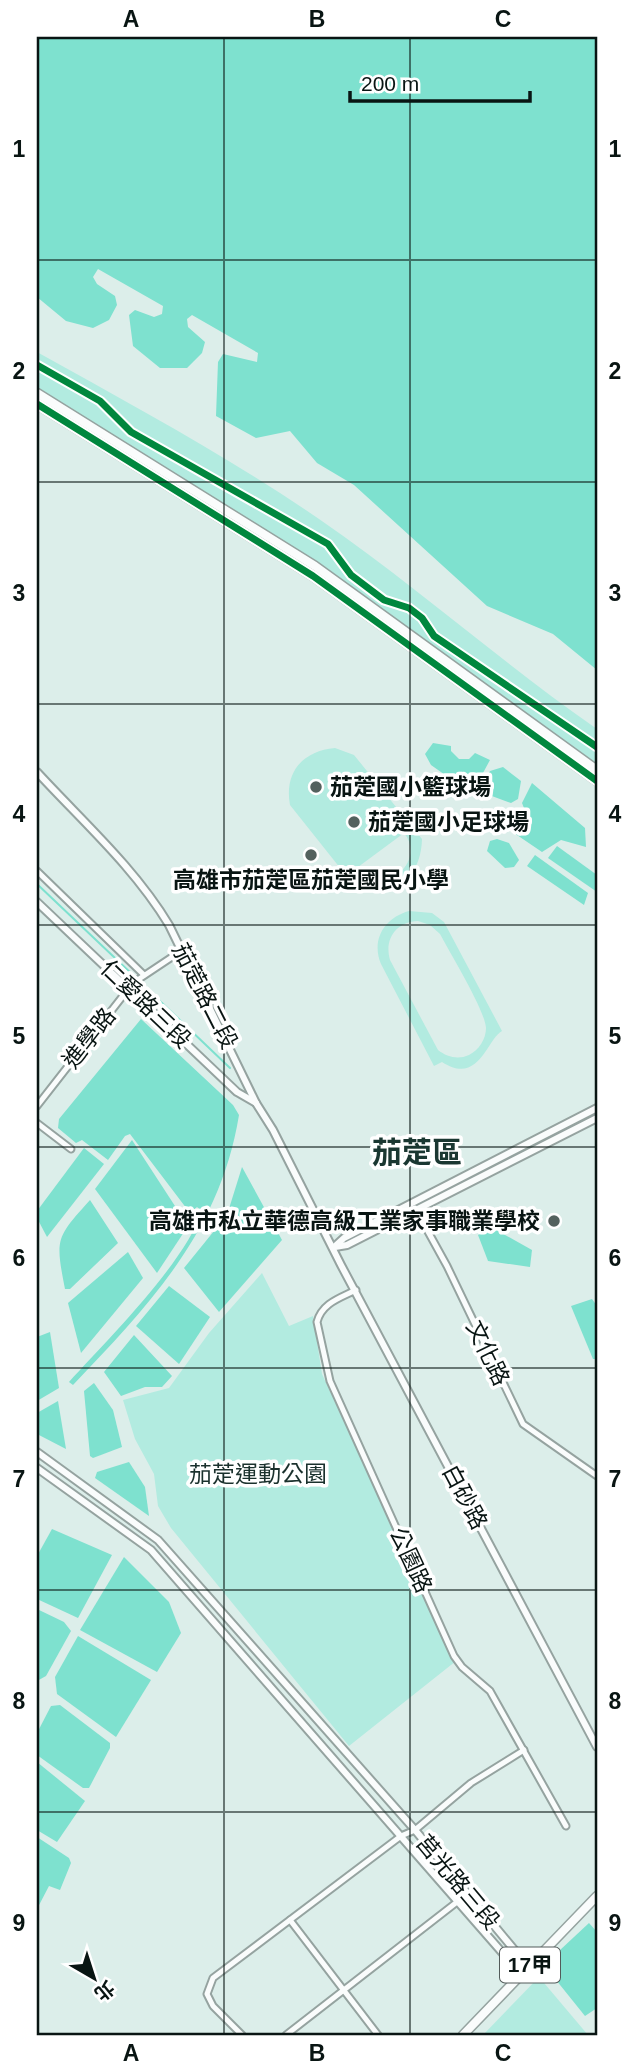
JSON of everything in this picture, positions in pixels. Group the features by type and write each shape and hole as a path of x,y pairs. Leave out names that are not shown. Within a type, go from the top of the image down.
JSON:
{"main road":[{"path":"37,394 315,566 574,759 597,781"},
{"path":"37,404 313,576 574,759 597,770"},
{"name":"17甲","path":"463,2035 597,1896"}],"street":[{"name":"茄萣路二段","path":"37,772 152,898 333,1248"},
{"path":"37,871 143,976"},
{"name":"仁愛路三段","path":"37,902 131,986 237,1093 256,1103"},
{"name":"進學路","path":"37,1107 131,986 181,951"},
{"path":"333,1248 344,1238 597,1108"},
{"path":"333,1248 347,1245 597,1118"},
{"path":"37,1123 71,1150"},
{"name":"文化路","path":"412,1203 447,1266 523,1424 597,1476"},
{"name":"白砂路","path":"333,1248 597,1746"},
{"name":"公園路","path":"356,1290 330,1303 319,1314 317,1322 330,1381 454,1656 462,1667 490,1691 566,1826"},
{"name":"莒光路三段","path":"37,1452 158,1540 415,1830 521,1958 524,1970"},
{"name":"莒光路三段","path":"37,1468 151,1550 457,1902 513,1965 524,1970"},
{"path":"242,2035 213,2006 207,1994 213,1978 401,1836 415,1830 471,1783 524,1750"},
{"path":"286,2035 457,1902"},
{"path":"290,1920 378,2035"}],"green space":[{"path":"37,352 215,453 355,544 597,729 597,765 326,569 37,389"},
{"path":"335,748 354,755 422,839 417,865 403,883 382,891 356,888 290,805 289,793 293,774 305,759 323,750","holes":["404,833 410,845 410,856 405,867 387,881 364,879 354,870"]},
{"path":"409,911 432,913 444,922 502,1031 473,1065 455,1068 442,1062 434,1066 381,964 378,947 382,931 400,914","holes":["418,921 430,925 440,934 474,995 484,1020 486,1032 483,1040 476,1050 465,1057 453,1057 438,1050 390,960 390,939 398,928"]},
{"name":"茄萣運動公園","path":"262,1273 289,1326 313,1316 322,1374 456,1661 349,1746 171,1528 158,1506 154,1474 135,1439 123,1400 169,1388 209,1333"},
{"path":"539,1977 588,2035 483,2035"}],"shaded area":[{"path":"37,37 597,37 597,670 553,634 487,606 354,485 317,463 290,431 256,438 216,416 218,362 223,354 257,362 258,353 192,315 187,319 188,327 205,342 202,353 187,368 160,368 133,346 129,315 135,310 154,317 162,314 163,306 98,269 93,277 97,284 115,296 117,305 109,320 93,328 66,321 37,297"},
{"path":"433,743 451,746 451,751 459,759 469,759 475,753 490,760 477,784 465,789 431,765 425,754"},
{"path":"503,767 521,781 518,799 511,803 481,792 480,788 490,771"},
{"path":"532,783 585,828 586,847 561,840 542,852 514,833 526,813 522,803"},
{"path":"497,839 509,843 519,860 514,867 505,868 487,851 490,841"},
{"path":"557,846 597,875 597,892 548,858"},
{"path":"535,855 588,893 584,905 527,866"},
{"path":"141,1019 233,1105 239,1115 230,1157 199,1230 155,1294 73,1385 69,1382 162,1277 193,1232 202,1211 197,1207 190,1213 130,1134 125,1136 108,1160 82,1140 76,1143 58,1128 59,1119"},
{"path":"132,1140 188,1226 157,1273 95,1189"},
{"path":"84,1148 104,1164 47,1237 37,1218 37,1211"},
{"path":"242,1167 282,1240 219,1312 184,1268 227,1215"},
{"path":"90,1200 118,1243 70,1289 65,1289 60,1259 61,1240 70,1223"},
{"path":"491,1227 532,1250 530,1267 488,1261 478,1235"},
{"path":"128,1252 143,1278 81,1353 68,1303"},
{"path":"169,1286 210,1317 179,1364 136,1326"},
{"path":"592,1299 597,1306 597,1359 593,1359 571,1306"},
{"path":"50,1332 59,1388 37,1401 37,1337"},
{"path":"134,1335 172,1376 162,1387 145,1387 121,1396 104,1372"},
{"path":"94,1383 113,1410 122,1447 93,1458 90,1456 84,1391"},
{"path":"58,1401 66,1449 37,1434 37,1413"},
{"path":"129,1462 145,1487 149,1516 95,1478 97,1472"},
{"path":"52,1529 112,1555 78,1618 37,1599 37,1556"},
{"path":"124,1557 169,1602 181,1633 157,1672 80,1630"},
{"path":"37,1609 64,1622 71,1631 46,1676 37,1681"},
{"path":"78,1636 151,1680 116,1737 57,1694 55,1677"},
{"path":"60,1705 110,1743 110,1748 89,1788 83,1788 37,1755 37,1733 51,1706"},
{"path":"37,1762 85,1801 57,1842 37,1830"},
{"path":"37,1837 69,1858 71,1863 60,1890 49,1886 37,1909"},
{"path":"589,1923 597,1932 597,2008 585,2016 544,1965"}],"waterway":[{"path":"37,884 135,977"},
{"path":"139,981 230,1068"}],"cycle path":[{"path":"37,365 100,401 131,432 328,544 351,575 384,600 409,608 422,618 434,636 597,747"},
{"path":"37,404 313,576 597,781"}],"place":[{"name":"茄萣國小籃球場","path":"316,787"},
{"name":"茄萣國小足球場","path":"354,822"},
{"name":"高雄市茄萣區茄萣國民小學","path":"311,855"},
{"name":"高雄市私立華德高級工業家事職業學校","path":"554,1221"}],"district":[{"name":"茄萣區","path":"417,1153"}]}
